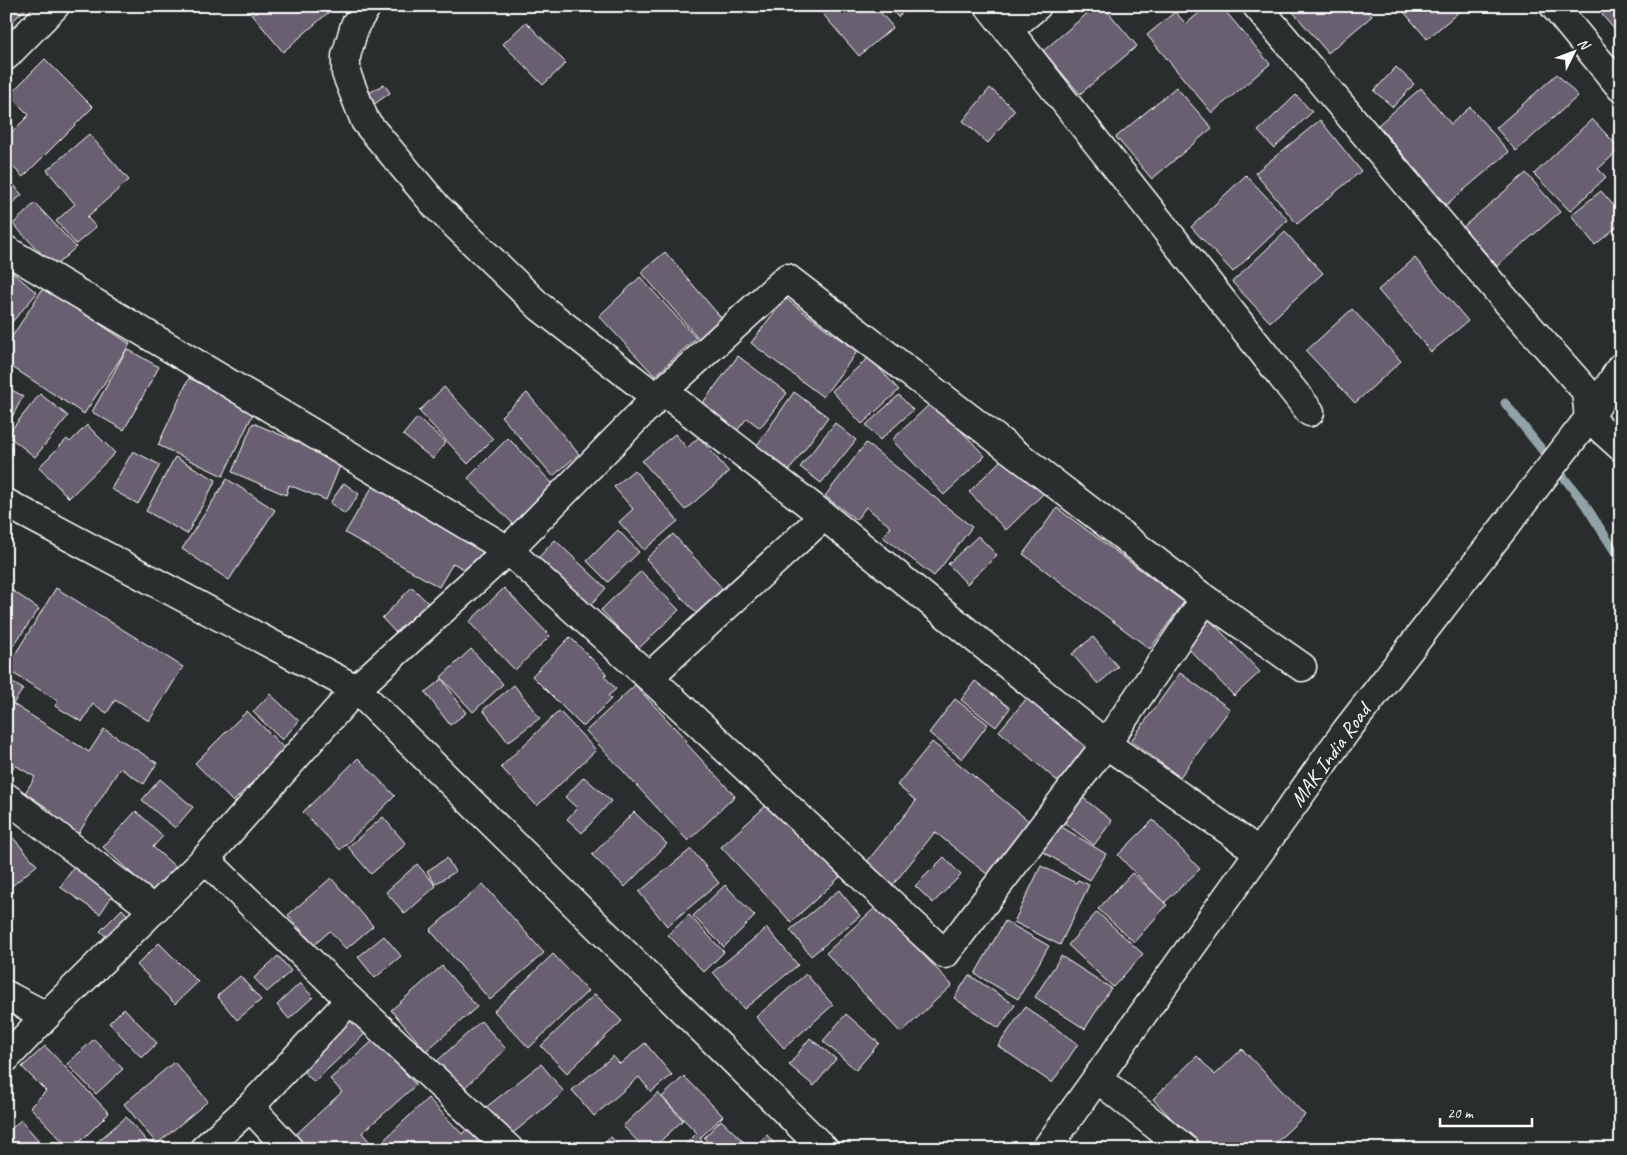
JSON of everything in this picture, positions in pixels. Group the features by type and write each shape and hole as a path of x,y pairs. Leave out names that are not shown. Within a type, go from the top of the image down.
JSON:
{"street":[{"path":"6,56 56,6"},
{"path":"367,6 355,25 346,56 346,73 364,121 437,206 540,307 824,516 1106,744 1259,852"},
{"path":"989,6 1310,412"},
{"path":"1008,30 1038,6"},
{"path":"1257,6 1502,296 1586,391 1590,418 1621,446"},
{"path":"1554,6 1621,88"},
{"path":"6,250 508,550 649,677 945,954 1106,744 1205,599"},
{"path":"6,1058 205,859 356,690 508,550 660,395 787,278 1205,599 1302,667"},
{"name":"MAK India Road","path":"1046,1149 1346,731 1590,418 1621,367"},
{"path":"6,503 356,690 824,1149"},
{"path":"649,677 824,516"},
{"path":"6,797 154,910"},
{"path":"205,859 350,1000 509,1149"},
{"path":"6,995 46,1016"},
{"path":"204,1149 250,1106 350,1000"},
{"path":"1097,1078 1185,1149"},
{"path":"250,1106 290,1149"}],"building":[{"path":"6,6 29,6 6,27"},
{"path":"257,6 326,6 330,11 283,52 250,12"},
{"path":"816,6 875,6 893,27 859,56"},
{"path":"888,6 909,6 898,17"},
{"path":"1096,6 1103,6 1137,46 1080,94 1043,51"},
{"path":"1207,6 1221,6 1270,64 1212,113 1147,35 1175,12 1186,24"},
{"path":"1288,6 1363,6 1372,16 1328,53"},
{"path":"1399,6 1466,6 1427,39"},
{"path":"1612,6 1621,6 1621,37 1602,15"},
{"path":"526,22 566,63 543,85 503,44"},
{"path":"45,59 93,107 23,177 6,160 6,138 29,115 9,95"},
{"path":"1396,67 1414,84 1393,107 1374,91"},
{"path":"1557,74 1578,96 1516,151 1496,128"},
{"path":"384,84 390,93 373,105 366,95"},
{"path":"1176,87 1212,128 1152,179 1116,137"},
{"path":"990,88 1015,110 988,143 963,121"},
{"path":"1421,88 1451,124 1470,107 1509,152 1446,205 1378,125"},
{"path":"1296,95 1312,112 1274,148 1258,131"},
{"path":"1592,119 1620,149 1598,169 1606,177 1570,211 1534,174"},
{"path":"1320,120 1361,171 1297,224 1255,173"},
{"path":"89,134 129,180 87,217 96,227 76,244 56,221 75,204 47,170"},
{"path":"1526,173 1560,212 1497,266 1463,227"},
{"path":"6,175 22,195 6,208"},
{"path":"1246,175 1288,220 1233,272 1191,227"},
{"path":"1601,191 1621,214 1621,223 1595,245 1571,215"},
{"path":"35,203 76,247 54,267 13,224"},
{"path":"1285,232 1323,273 1270,322 1232,282"},
{"path":"665,252 723,320 700,340 641,272"},
{"path":"1415,258 1468,321 1431,352 1378,290"},
{"path":"6,267 37,293 6,329"},
{"path":"640,277 696,338 655,376 599,316"},
{"path":"44,287 130,344 84,414 6,363 6,346"},
{"path":"785,298 857,352 823,397 751,343"},
{"path":"1352,309 1401,361 1355,403 1306,351"},
{"path":"127,349 159,367 124,430 92,412"},
{"path":"738,356 787,393 760,428 747,418 736,432 701,405"},
{"path":"869,357 899,390 862,424 832,391"},
{"path":"189,378 255,410 223,476 158,445"},
{"path":"6,387 23,396 6,429"},
{"path":"444,387 493,439 468,464 419,411"},
{"path":"794,392 828,417 788,472 755,448"},
{"path":"527,393 579,454 553,476 501,416"},
{"path":"40,394 68,416 35,457 7,435"},
{"path":"899,395 913,410 880,440 866,425"},
{"path":"933,401 985,456 944,495 892,440"},
{"path":"417,418 446,442 433,459 403,435"},
{"path":"253,423 342,461 326,500 289,485 286,495 232,472"},
{"path":"835,423 856,440 821,483 800,467"},
{"path":"87,425 115,453 69,498 39,467 67,439 70,442"},
{"path":"675,434 687,448 699,437 729,472 685,510 642,461"},
{"path":"508,438 557,488 517,528 468,478"},
{"path":"866,443 972,527 934,576 883,537 891,527 866,507 856,520 825,496"},
{"path":"133,451 160,465 138,504 111,489"},
{"path":"1007,454 1045,492 1006,530 969,492"},
{"path":"175,457 216,480 187,534 146,511"},
{"path":"634,470 678,521 644,550 619,522 633,509 614,487"},
{"path":"227,479 275,510 229,580 182,549"},
{"path":"344,483 359,494 345,514 330,503"},
{"path":"374,484 485,549 471,573 453,563 439,587 345,533"},
{"path":"1057,508 1184,602 1150,649 1023,554"},
{"path":"618,530 639,552 608,582 587,561"},
{"path":"673,534 723,589 697,614 646,559"},
{"path":"978,536 997,555 967,584 948,564"},
{"path":"555,540 606,588 589,607 538,558"},
{"path":"641,571 679,610 638,649 601,610"},
{"path":"6,586 39,609 11,649 6,645"},
{"path":"412,587 428,603 397,634 382,618"},
{"path":"56,588 183,667 149,721 115,700 107,713 93,704 82,722 55,706 58,701 6,669"},
{"path":"504,588 550,636 515,670 469,622"},
{"path":"1206,616 1260,672 1234,696 1180,640"},
{"path":"570,637 607,674 604,676 616,689 608,696 611,699 583,727 532,676"},
{"path":"1093,637 1118,667 1098,684 1072,654"},
{"path":"471,649 503,684 473,712 441,677"},
{"path":"1180,673 1230,709 1180,777 1131,741"},
{"path":"6,679 23,689 13,704 89,752 104,729 157,763 144,784 120,768 75,839 45,820 52,811 25,793 35,777 15,765 6,779"},
{"path":"442,679 466,713 450,725 425,692"},
{"path":"975,681 1010,708 996,727 961,700"},
{"path":"514,685 540,718 508,742 483,710"},
{"path":"635,685 735,796 688,841 586,731"},
{"path":"270,694 299,721 282,740 253,712"},
{"path":"1028,697 1090,750 1061,784 999,731"},
{"path":"955,699 988,724 962,759 929,733"},
{"path":"247,711 285,749 233,802 195,763"},
{"path":"559,711 596,750 537,806 501,767"},
{"path":"932,742 1030,822 988,875 935,832 892,886 865,864 916,801 897,785"},
{"path":"358,758 395,796 340,850 303,812"},
{"path":"584,777 611,801 582,833 567,819 577,808 565,797"},
{"path":"160,779 193,807 175,828 142,800"},
{"path":"1077,793 1112,821 1094,845 1058,818"},
{"path":"770,802 840,877 791,922 721,847"},
{"path":"136,811 163,836 153,847 179,870 155,895 103,847"},
{"path":"634,812 667,844 625,887 592,855"},
{"path":"383,817 406,844 371,874 348,847"},
{"path":"1153,820 1200,869 1164,903 1118,855"},
{"path":"1052,821 1106,854 1090,880 1035,847"},
{"path":"6,830 37,865 6,891"},
{"path":"691,849 719,883 667,926 639,892"},
{"path":"944,857 961,875 933,903 915,886"},
{"path":"447,858 455,872 435,884 427,871"},
{"path":"77,863 116,890 100,914 60,887"},
{"path":"417,864 436,886 405,914 386,892"},
{"path":"1041,866 1076,883 1078,880 1089,885 1060,945 1014,922"},
{"path":"1132,873 1167,905 1134,942 1098,909"},
{"path":"331,878 373,926 346,949 330,931 314,945 288,915"},
{"path":"483,884 544,953 490,1000 430,930"},
{"path":"725,885 755,916 724,947 693,916"},
{"path":"839,890 860,916 811,956 790,930"},
{"path":"877,906 952,985 901,1033 826,953"},
{"path":"122,909 136,924 115,945 100,931"},
{"path":"1097,912 1143,954 1113,987 1068,945"},
{"path":"689,915 724,952 704,972 668,935"},
{"path":"1005,921 1049,946 1018,999 975,974"},
{"path":"767,928 798,965 744,1009 713,972"},
{"path":"384,936 401,956 375,978 358,957"},
{"path":"159,943 198,982 175,1004 137,965"},
{"path":"553,954 588,991 529,1048 494,1011"},
{"path":"278,956 291,971 267,992 254,978"},
{"path":"1061,956 1111,988 1085,1029 1035,997"},
{"path":"442,966 477,1007 426,1051 391,1010"},
{"path":"806,974 833,1005 784,1048 756,1017"},
{"path":"969,975 1015,1005 999,1028 954,998"},
{"path":"240,976 261,1000 237,1020 217,996"},
{"path":"300,983 313,997 289,1019 277,1005"},
{"path":"595,994 622,1021 567,1073 541,1046"},
{"path":"1025,1007 1078,1044 1052,1083 998,1046"},
{"path":"124,1008 157,1043 142,1058 109,1023"},
{"path":"350,1014 367,1032 314,1082 297,1064"},
{"path":"846,1014 879,1043 856,1070 823,1041"},
{"path":"481,1021 506,1049 462,1090 436,1062"},
{"path":"810,1038 836,1059 814,1086 789,1065"},
{"path":"94,1039 123,1069 96,1094 67,1064"},
{"path":"375,1039 416,1085 362,1133 370,1142 363,1149 302,1149 292,1138 342,1092 330,1079"},
{"path":"645,1043 672,1075 651,1092 639,1077 594,1116 572,1090 613,1056 620,1064"},
{"path":"45,1046 109,1113 73,1149 70,1149 30,1107 46,1091 22,1067"},
{"path":"1242,1049 1305,1115 1269,1149 1200,1149 1153,1099 1197,1056 1215,1075"},
{"path":"174,1062 208,1101 157,1144 124,1104"},
{"path":"541,1064 564,1092 508,1137 485,1108"},
{"path":"684,1076 723,1116 700,1138 710,1149 681,1149 697,1133 662,1097"},
{"path":"658,1093 683,1120 652,1149 645,1149 623,1126"},
{"path":"428,1098 462,1134 467,1129 486,1149 390,1149 383,1141"},
{"path":"126,1117 151,1146 147,1149 89,1149"},
{"path":"21,1120 46,1149 6,1149 6,1133"},
{"path":"721,1120 744,1142 737,1149 714,1149 704,1138"},
{"path":"767,1135 779,1149 751,1149"},
{"path":"611,1137 622,1149 598,1149"}],"waterway":[{"path":"1505,403 1584,503 1621,561"}]}
